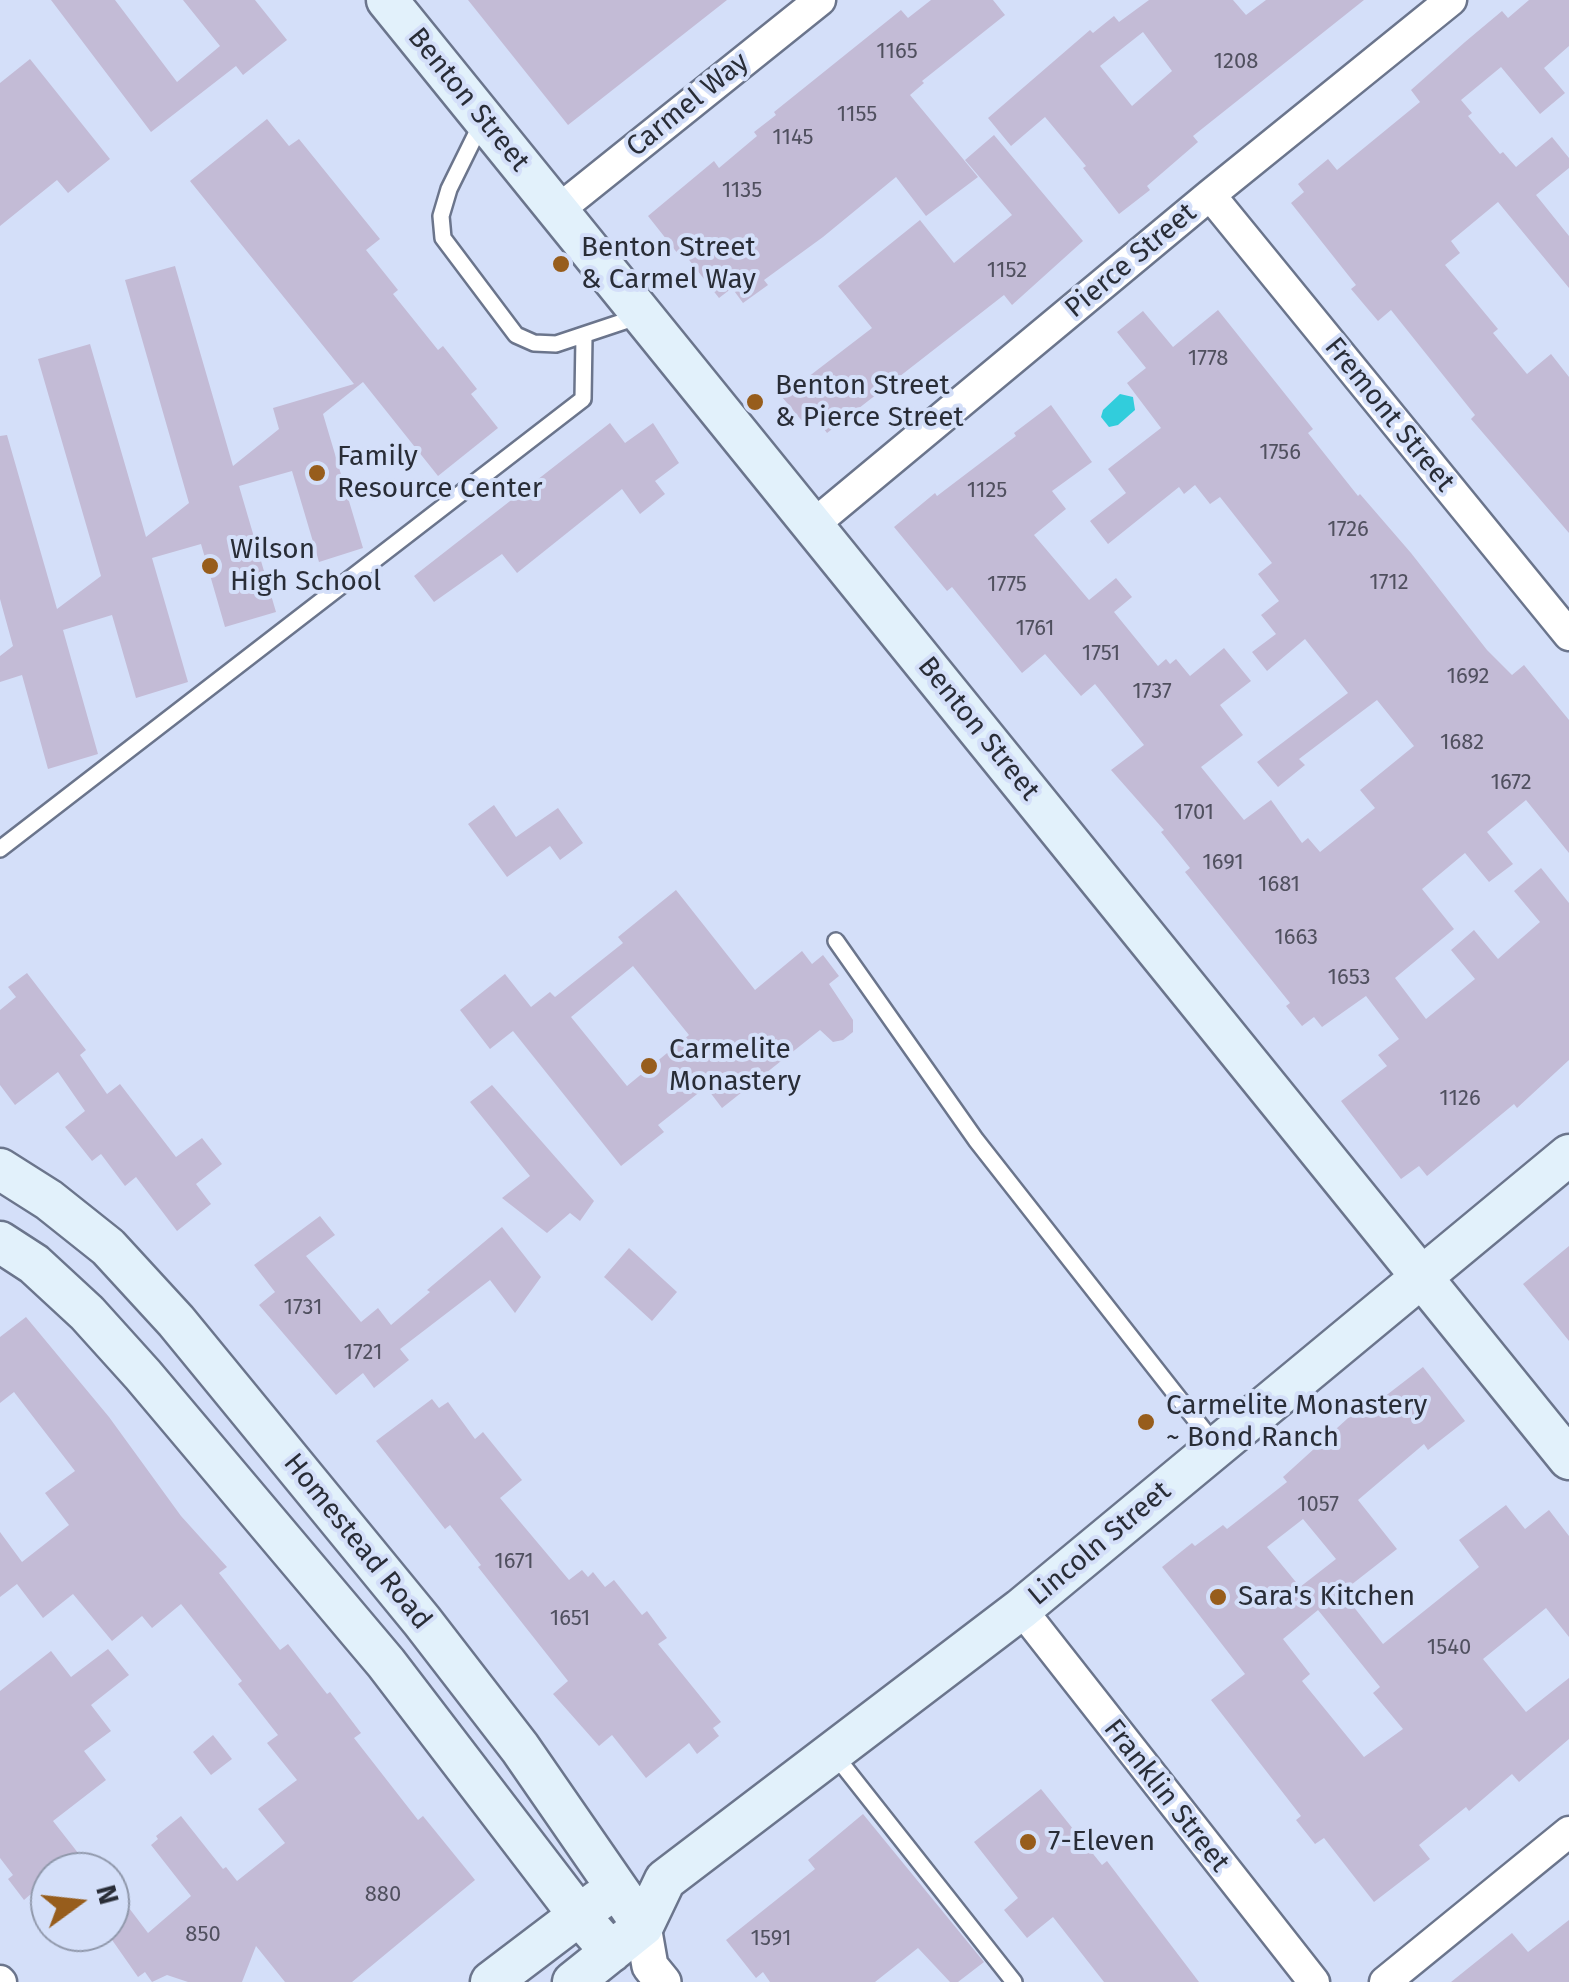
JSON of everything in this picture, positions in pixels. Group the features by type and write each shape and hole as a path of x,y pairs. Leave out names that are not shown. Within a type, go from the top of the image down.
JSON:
{"main road":[{"name":"Benton Street","path":"387,0 1569,1459"},
{"name":"Lincoln Street","path":"573,1982 643,1926 666,1880 1020,1609 1569,1155"},
{"name":"Homestead Road","path":"0,1169 49,1200 108,1247 176,1321 422,1621 520,1748 643,1926"},
{"name":"Homestead Road","path":"0,1242 61,1288 144,1374 386,1663 610,1952"},
{"name":"Lincoln Street","path":"616,1887 666,1880"},
{"path":"490,1982 616,1887"}],"street":[{"name":"Carmel Way","path":"557,211 820,0"},
{"name":"Pierce Street","path":"813,526 1452,0"},
{"name":"Fremont Street","path":"1210,196 1569,636"},
{"name":"Franklin Street","path":"1020,1609 1314,1982"},
{"path":"1384,1982 1569,1832"},
{"name":"Homestead Road","path":"643,1926 656,1974"},
{"name":"Homestead Road","path":"610,1952 656,1974"}],"lane":[{"path":"484,118 449,189 442,216 442,238 516,335 534,343 556,344 641,316"},
{"path":"0,849 583,399 584,336"},
{"path":"836,942 976,1140 1216,1447"},
{"path":"832,1751 1014,1982"}],"water":[{"path":"1120,394 1133,397 1135,410 1118,425 1109,427 1101,417 1103,410"}],"building":[{"path":"51,0 115,0 177,82 220,46 183,0 255,0 287,40 243,75 236,66 151,132"},
{"path":"468,0 727,0 568,125"},
{"path":"931,0 993,0 1005,15 910,95 978,177 926,216 896,177 764,280 768,285 743,303 732,288 719,298 648,216 714,161 719,168 757,136 754,132 776,115 774,112 901,10 908,18"},
{"path":"1149,0 1233,0 1246,15 1266,0 1364,0 1193,136 1198,142 1147,186 1150,190 1119,214 1045,117 1011,146 988,118 1090,30 1093,33 1114,16 1119,22","holes":["1143,32 1172,71 1132,106 1100,66"]},
{"path":"1529,0 1569,0 1569,46 1544,68 1565,93 1540,114 1501,67 1461,100 1472,113 1468,116 1516,167 1552,137 1569,158 1569,168 1536,195 1569,236 1569,288 1498,202 1451,241 1460,253 1445,265 1498,329 1493,333 1527,374 1551,354 1569,377 1569,533 1471,419 1475,415 1391,310 1378,321 1351,289 1356,285 1291,203 1304,192 1298,184 1328,159 1337,170 1420,102 1411,90 1465,42 1502,11 1508,18"},
{"path":"30,59 110,159 68,193 57,180 0,226 0,83"},
{"path":"267,119 289,146 299,139 380,239 366,250 398,290 393,294 438,350 443,346 477,389 471,394 498,428 438,476 363,382 323,414 363,548 319,562 292,471 239,486 276,612 225,627 201,544 152,558 188,682 136,698 112,615 63,630 98,754 48,769 22,675 0,682 0,656 13,646 0,599 0,436 7,435 57,609 101,576 38,359 90,344 146,537 189,503 125,280 175,266 233,466 279,429 273,408 354,384 190,181"},
{"path":"994,135 1083,241 1012,305 1004,295 827,433 813,414 803,422 782,397 872,328 838,286 920,220 954,263 1012,215 965,160"},
{"path":"1218,310 1313,429 1308,433 1358,496 1411,553 1487,650 1512,675 1524,665 1569,720 1569,853 1526,800 1487,832 1513,864 1489,882 1465,853 1422,889 1454,929 1395,978 1426,1019 1475,979 1451,950 1474,930 1498,959 1540,922 1514,891 1541,868 1569,903 1569,1060 1517,1108 1514,1104 1427,1176 1419,1166 1401,1179 1341,1101 1387,1066 1378,1055 1399,1039 1366,996 1322,1027 1314,1017 1302,1026 1286,1006 1290,1003 1185,872 1190,868 1161,832 1164,830 1111,770 1144,745 1095,684 1081,696 1045,654 1022,673 952,587 947,591 894,527 1016,436 1014,433 1051,405 1092,462 1052,491 1066,509 1034,535 1089,600 1116,578 1132,597 1114,612 1158,666 1166,659 1170,664 1176,659 1190,676 1224,648 1251,681 1220,705 1243,735 1201,767 1244,820 1271,800 1302,843 1308,838 1320,852 1375,808 1360,790 1414,746 1377,700 1299,759 1305,765 1278,787 1257,762 1348,693 1305,639 1267,671 1252,652 1276,634 1261,615 1279,601 1258,574 1272,563 1220,497 1210,504 1195,485 1184,494 1179,487 1108,544 1090,521 1126,493 1108,469 1161,428 1127,383 1146,368 1117,332 1143,311 1173,347"},
{"path":"610,423 625,443 653,423 679,463 655,481 665,494 640,514 622,489 517,573 502,554 434,602 414,576"},
{"path":"494,805 516,837 558,808 583,843 560,860 550,846 507,877 468,824"},
{"path":"676,890 755,990 802,951 812,964 823,955 839,976 829,984 853,1020 853,1032 833,1042 820,1030 722,1108 706,1087 658,1125 664,1132 621,1166 513,1031 490,1049 460,1010 505,974 531,1007 550,992 555,997 623,943 618,937","holes":["633,966 689,1035 627,1086 571,1017"]},
{"path":"27,973 86,1050 80,1055 107,1094 120,1084 176,1157 202,1138 222,1164 196,1184 211,1204 177,1231 136,1177 125,1186 101,1154 92,1161 65,1127 85,1111 58,1072 15,1105 0,1085 0,1010 16,997 8,987"},
{"path":"492,1085 594,1201 580,1221 570,1213 547,1233 502,1198 530,1176 470,1102"},
{"path":"320,1216 335,1235 306,1256 361,1322 378,1308 391,1325 502,1227 541,1277 515,1313 490,1280 400,1349 409,1360 374,1388 363,1373 336,1395 259,1305 275,1292 254,1265"},
{"path":"1569,1246 1569,1341 1523,1284"},
{"path":"629,1248 677,1292 652,1321 604,1277"},
{"path":"26,1317 109,1417 181,1516 227,1567 219,1573 280,1650 288,1644 327,1694 330,1692 361,1733 354,1738 418,1820 423,1816 475,1880 352,1982 285,1982 256,1946 242,1982 188,1982 167,1975 152,1982 145,1972 138,1977 120,1952 130,1952 130,1909 148,1933 191,1896 151,1845 158,1839 156,1836 181,1816 237,1881 285,1843 258,1809 297,1780 267,1743 278,1735 238,1684 242,1681 181,1604 152,1628 142,1616 112,1641 73,1594 43,1618 17,1584 0,1597 0,1532 22,1562 69,1525 45,1493 75,1471 14,1392 0,1403 0,1337"},
{"path":"1423,1367 1465,1421 1428,1450 1424,1444 1358,1500 1397,1549 1342,1592 1383,1644 1479,1567 1459,1540 1506,1505 1525,1529 1549,1510 1569,1536 1569,1637 1546,1608 1483,1659 1526,1712 1569,1678 1569,1739 1519,1782 1512,1774 1469,1811 1466,1807 1419,1845 1430,1859 1374,1902 1324,1838 1315,1844 1296,1820 1301,1816 1211,1700 1245,1674 1162,1567 1192,1543 1195,1546 1223,1525 1227,1529 1287,1482 1283,1477 1358,1409 1362,1414","holes":["1303,1519 1336,1559 1300,1587 1267,1547","1318,1610 1380,1687 1373,1693 1403,1729 1364,1757 1302,1681 1310,1674 1283,1639"]},
{"path":"432,1399 439,1408 448,1402 475,1439 483,1432 522,1480 500,1498 569,1580 582,1570 588,1577 593,1572 605,1587 614,1580 642,1615 647,1611 667,1638 658,1644 721,1722 713,1728 719,1736 697,1754 689,1743 646,1778 612,1735 599,1746 553,1694 568,1681 478,1567 481,1565 450,1525 445,1529 376,1441"},
{"path":"108,1649 129,1675 91,1705 111,1731 84,1751 106,1780 53,1821 77,1852 30,1852 30,1895 24,1900 8,1879 13,1875 0,1858 0,1691 51,1651 71,1677"},
{"path":"213,1735 232,1759 211,1775 193,1752"},
{"path":"1041,1789 1102,1865 1107,1861 1199,1982 1104,1982 1053,1917 1027,1938 1004,1910 1018,1898 974,1842"},
{"path":"863,1814 984,1962 958,1982 950,1982 918,1948 875,1982 770,1982 763,1972 756,1978 726,1940 815,1869 808,1860"},
{"path":"1569,1920 1569,1982 1451,1982 1512,1933 1528,1952"}],"place":[{"name":"Benton Street & Carmel Way","path":"561,264"},
{"name":"Benton Street & Pierce Street","path":"755,402"},
{"name":"Family Resource Center","path":"317,473"},
{"name":"Wilson High School","path":"210,566"},
{"name":"Carmelite Monastery","path":"649,1066"},
{"name":"Carmelite Monastery ~ Bond Ranch","path":"1146,1422"},
{"name":"Sara's Kitchen","path":"1218,1597"},
{"name":"7-Eleven","path":"1028,1842"}]}
